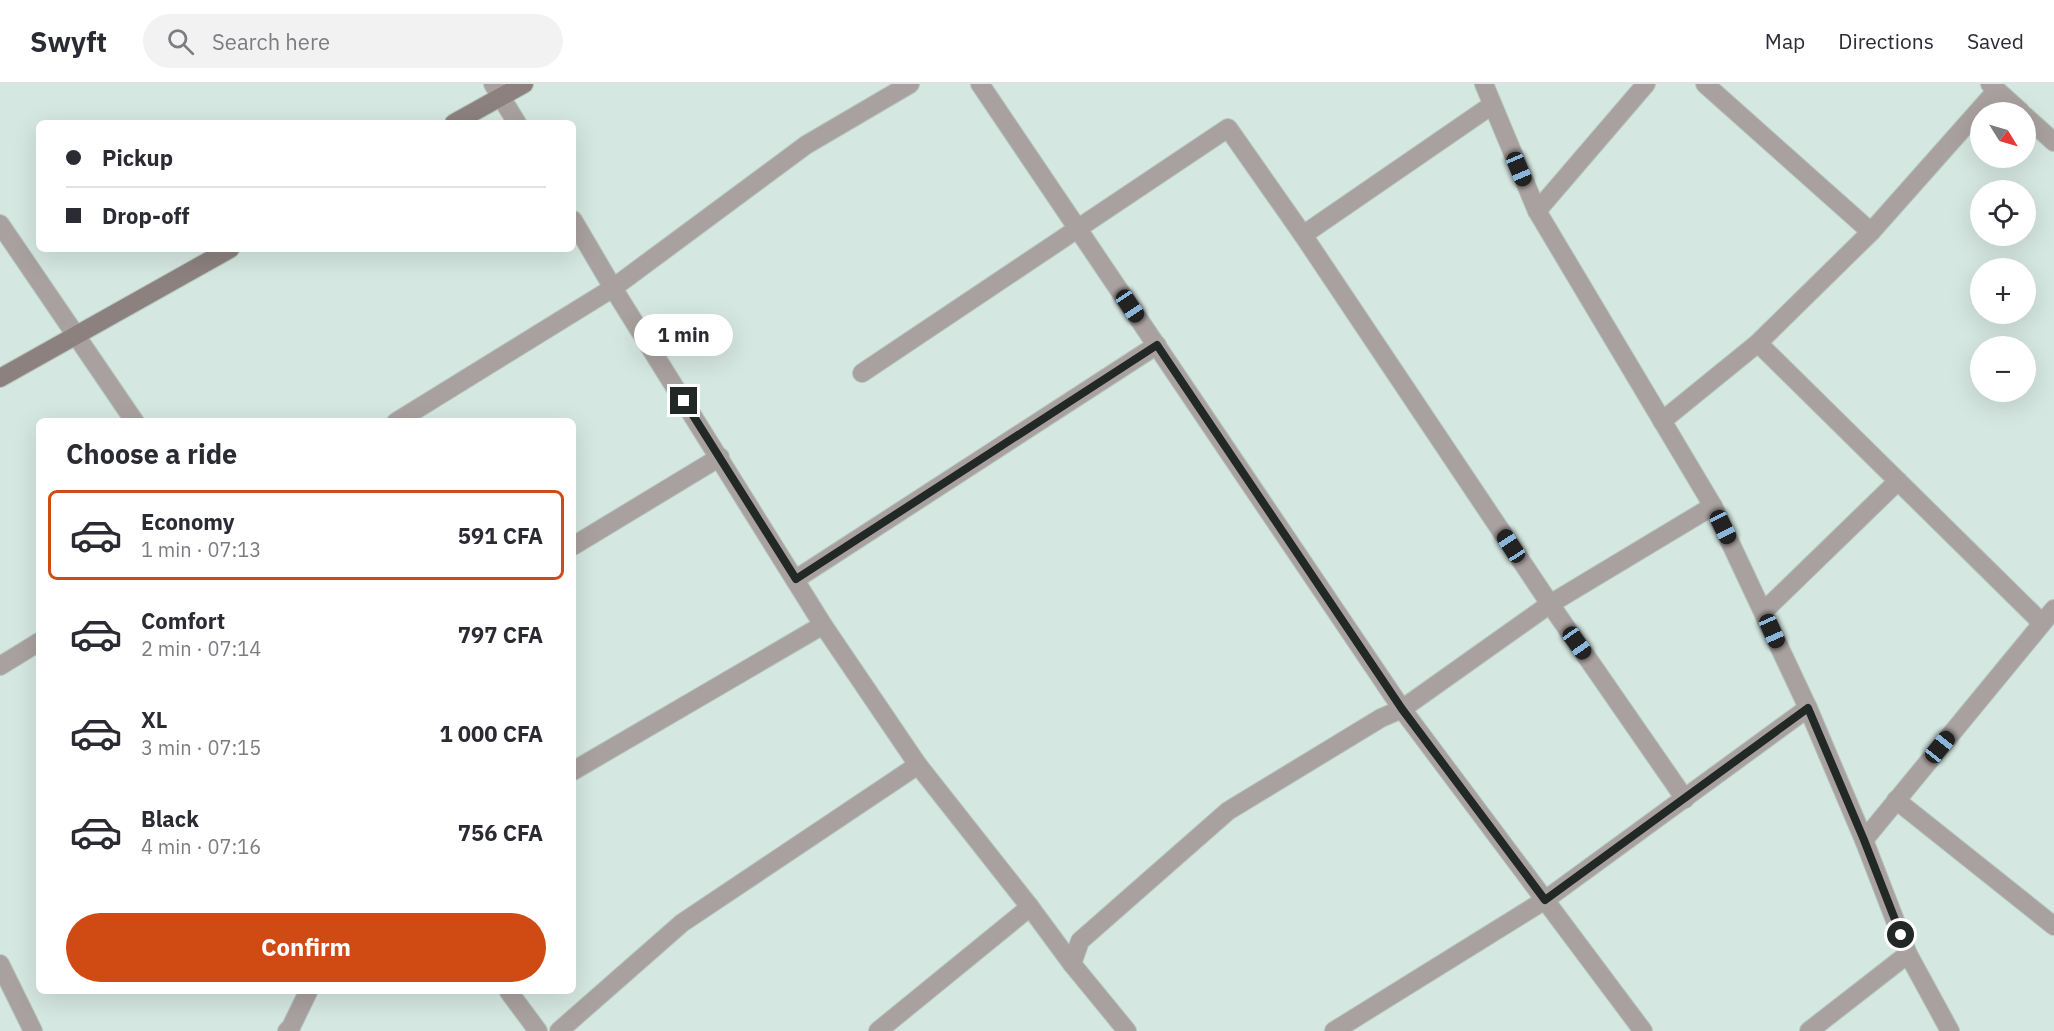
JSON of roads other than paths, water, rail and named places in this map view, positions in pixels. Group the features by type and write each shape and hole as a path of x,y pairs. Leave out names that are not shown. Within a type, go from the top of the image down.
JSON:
{"street":[{"path":"458,120 497,90 524,84"},
{"path":"402,418 613,288 806,144 910,84"},
{"path":"980,84 1402,709 1643,1031"},
{"path":"1484,84 1537,211 1713,506 1808,708 1864,840 1908,954 1950,1031"},
{"path":"1537,211 1646,84"},
{"path":"1705,84 1871,232"},
{"path":"1662,421 1758,343 1871,232 1993,87 2010,102"},
{"path":"497,90 515,120"},
{"path":"1303,235 1492,105"},
{"path":"2036,126 2054,142"},
{"path":"862,373 1228,128 1303,235 1550,604 1685,798"},
{"path":"0,224 132,418"},
{"path":"576,225 824,625 918,765 1072,964 1127,1031"},
{"path":"0,378 225,252"},
{"path":"1758,343 1898,482 2048,616 1864,840"},
{"path":"796,579 1157,345"},
{"path":"576,544 720,457"},
{"path":"1764,611 1898,482"},
{"path":"1072,964 1080,941 1228,810 1381,718 1402,709 1550,604 1713,506"},
{"path":"576,769 824,625"},
{"path":"0,666 36,644"},
{"path":"1334,1031 1545,900 1808,708"},
{"path":"559,1031 682,922 918,765"},
{"path":"1896,801 2054,926"},
{"path":"878,1031 1030,907"},
{"path":"1809,1031 1908,954"},
{"path":"0,964 33,1031"},
{"path":"287,1031 291,1028 307,994"},
{"path":"510,994 538,1031"}]}
